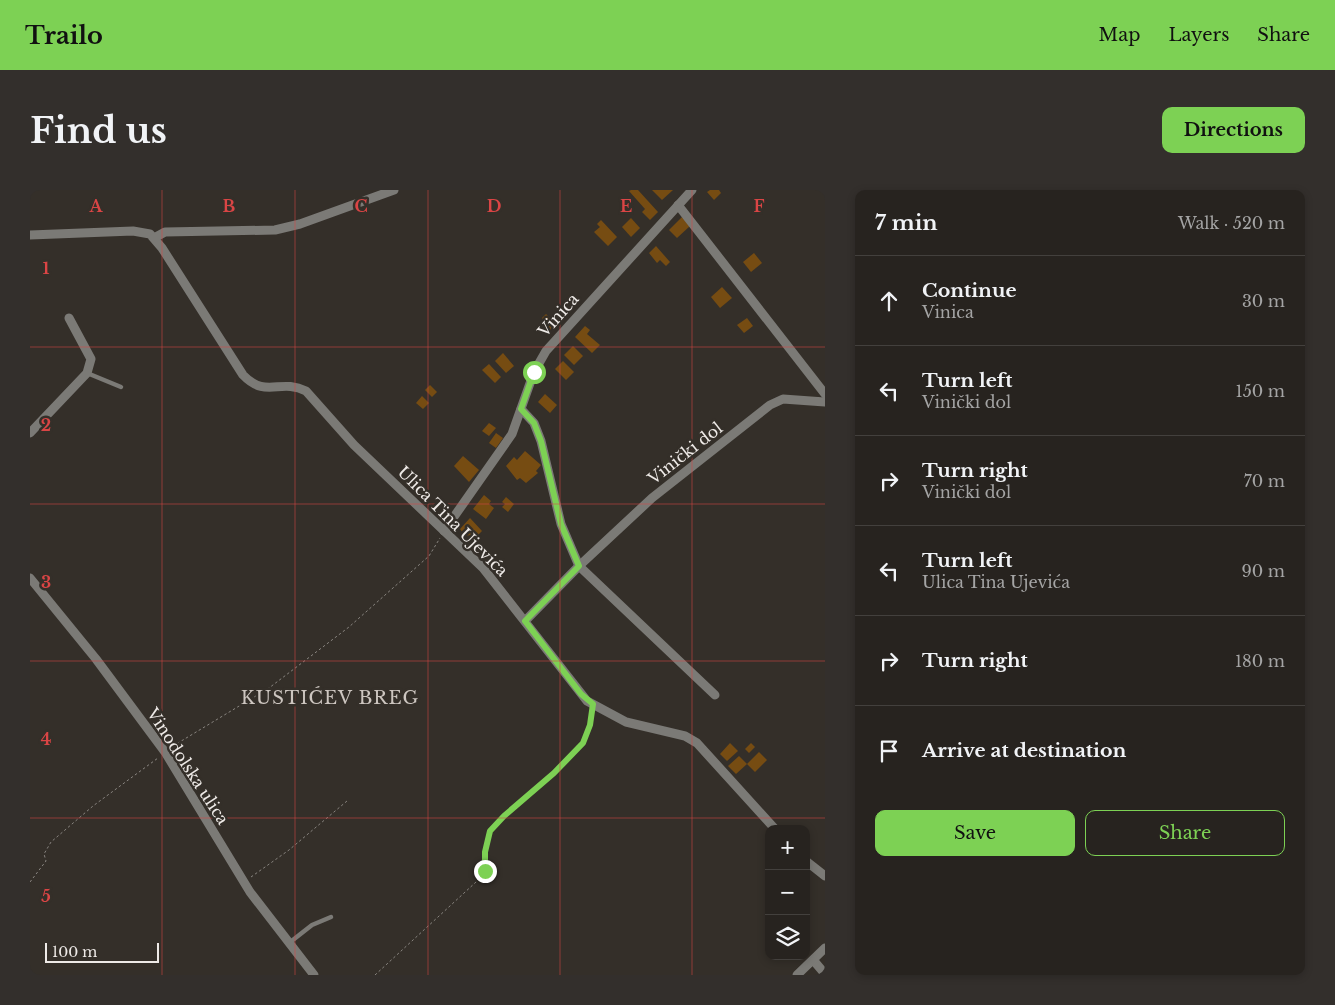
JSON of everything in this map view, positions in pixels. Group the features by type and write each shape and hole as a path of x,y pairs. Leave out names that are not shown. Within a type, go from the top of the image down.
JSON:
{"street":[{"path":"30,235 133,231 145,232 154,238 166,232 276,230 300,224 394,190"},
{"name":"Vinica","path":"444,531 506,445 534,372 546,351 692,190"},
{"path":"678,205 825,394"},
{"name":"Ulica Tina Ujevića","path":"154,238 243,375 253,385 265,388 296,386 306,391 354,445 483,568 581,694 593,704 626,722 685,736 697,743 771,825"},
{"path":"30,433 87,373 90,359 69,318"},
{"name":"Vinički dol","path":"525,621 579,566 652,498 770,405 783,399 825,402"},
{"path":"521,409 534,423 541,441 561,524 579,566 715,695"},
{"name":"Vinodolska ulica","path":"30,578 96,659 165,752 244,881 288,944 314,975"},
{"path":"810,864 825,876"},
{"path":"797,975 814,961 825,948"},
{"path":"814,961 825,974"}],"lane":[{"path":"87,373 121,387"},
{"path":"288,944 312,925 331,917"}],"path":[{"path":"30,882 43,867 46,861 44,854 51,842 94,806 165,752 269,688 302,662 396,587 429,556 444,531"},
{"path":"375,975 476,882 485,871 485,852 490,831 504,816 554,773 583,743 590,725 593,704"},
{"path":"244,881 289,850 347,801"}],"building":[{"path":"638,190 658,212 650,220 642,212 645,209 629,191"},
{"path":"652,190 673,190 662,200"},
{"path":"719,190 721,193 714,200 707,192"},
{"path":"682,217 690,226 677,238 669,230"},
{"path":"631,218 640,228 631,237 622,227"},
{"path":"601,220 617,237 608,246 594,232 600,227 597,224"},
{"path":"656,246 670,262 666,266 660,260 657,263 649,253"},
{"path":"754,253 762,263 751,272 743,262"},
{"path":"722,287 732,298 720,308 711,297"},
{"path":"546,314 556,324 548,332 543,327 547,323 542,318"},
{"path":"747,318 753,326 744,333 737,325"},
{"path":"585,326 590,330 587,334 600,345 592,353 575,337"},
{"path":"573,346 583,356 574,365 564,355"},
{"path":"503,353 514,366 506,373 495,361"},
{"path":"563,361 574,372 566,380 555,369"},
{"path":"489,364 501,377 495,383 482,370"},
{"path":"430,385 437,392 432,397 425,390"},
{"path":"545,394 557,405 550,413 538,402"},
{"path":"422,396 429,403 423,409 416,403"},
{"path":"489,423 496,428 489,436 482,431"},
{"path":"496,433 503,438 496,448 489,443"},
{"path":"525,451 541,465 536,471 538,473 526,483 520,478 517,480 506,466 514,457 517,460"},
{"path":"463,456 479,470 469,482 454,466"},
{"path":"484,495 491,501 489,504 494,508 486,519 473,509"},
{"path":"506,497 514,504 508,512 502,507 505,504 502,502"},
{"path":"470,518 482,531 475,538 471,535 465,536 460,529"},
{"path":"730,743 738,751 727,761 720,754"},
{"path":"751,743 755,747 749,753 745,749"},
{"path":"759,752 767,760 755,772 747,764"},
{"path":"739,756 747,764 736,774 728,766"}],"district":[{"name":"KUSTIĆEV BREG","path":"330,698"}],"route":[{"path":"485,871 485,852 490,831 504,816 554,773 583,743 590,725 593,704 587,701 581,694 525,621 540,608 579,566 573,556 561,524 541,441 534,423 521,409 534,372"}]}
